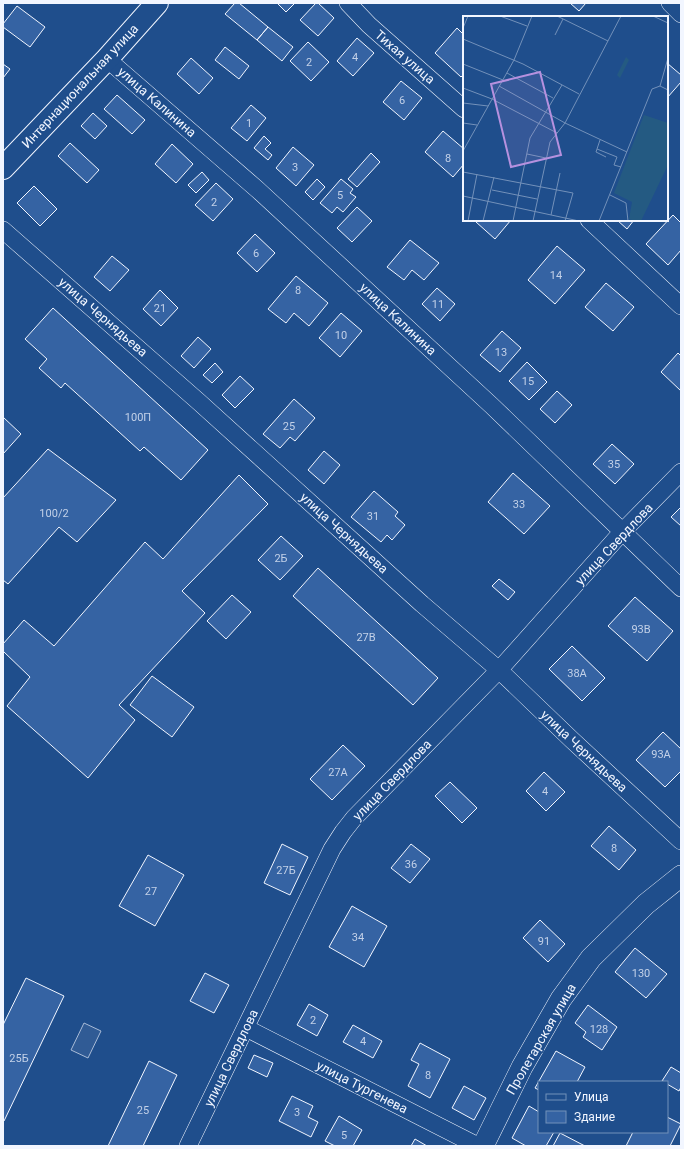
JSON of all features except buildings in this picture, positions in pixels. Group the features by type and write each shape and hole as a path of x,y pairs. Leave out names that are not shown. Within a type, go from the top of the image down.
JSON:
{"main road":[{"name":"Интернациональная улица","path":"3,168 157,3"}],"street":[{"name":"Тихая улица","path":"348,3 369,25 463,108"},
{"path":"670,3 681,14"},
{"name":"улица Калинина","path":"107,58 264,195 491,405 681,588"},
{"path":"590,221 681,306"},
{"name":"улица Чернядьева","path":"3,230 199,402 422,604 499,670 681,841"},
{"name":"улица Свердлова","path":"188,1146 332,849 343,832 354,818 499,670 622,532 681,472"},
{"name":"Пролетарская улица","path":"483,1146 522,1067 561,999 591,958 646,904 681,876"},
{"name":"улица Тургенева","path":"246,1028 478,1146"}],"shaded area":[{"path":"84,1023 101,1031 88,1058 71,1050"}]}
